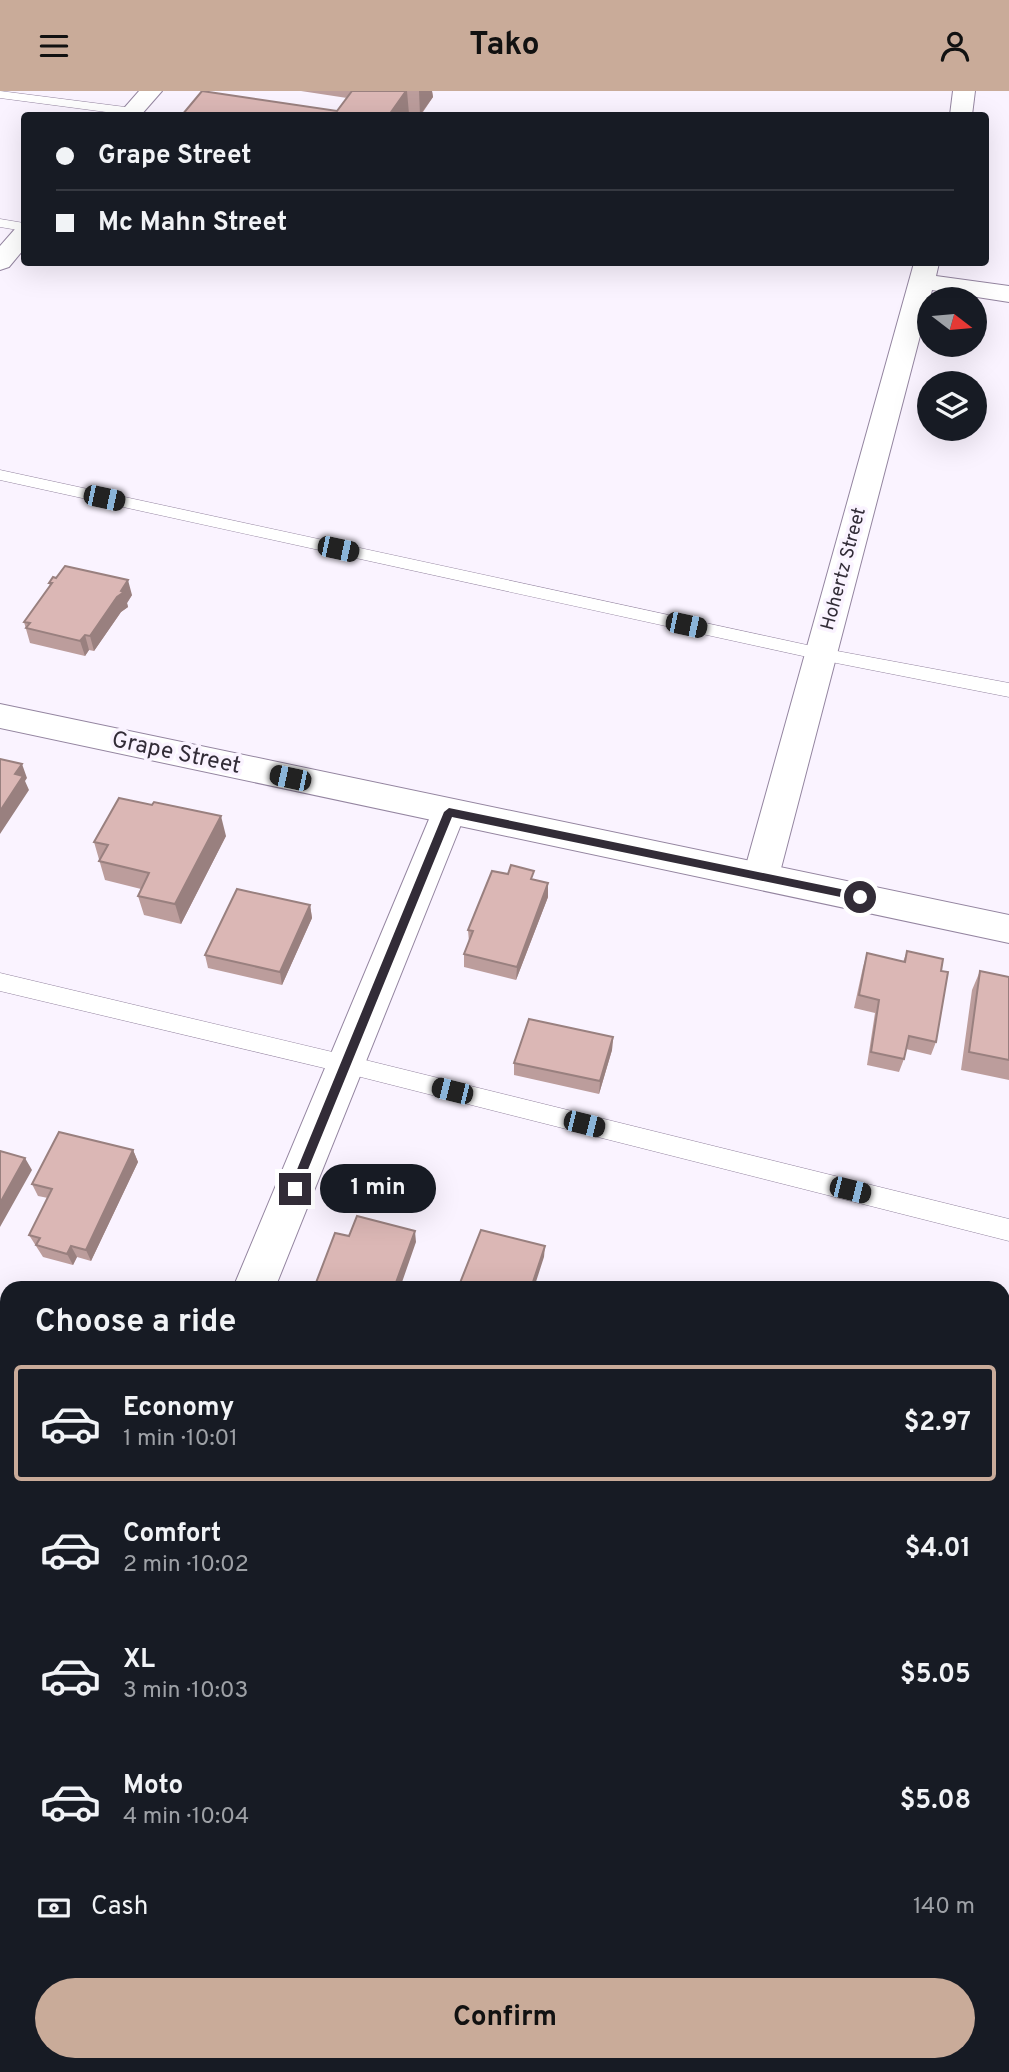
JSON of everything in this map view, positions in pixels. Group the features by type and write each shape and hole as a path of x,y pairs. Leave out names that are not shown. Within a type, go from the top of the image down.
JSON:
{"street":[{"path":"133,112 151,91"},
{"path":"961,112 964,91"},
{"path":"0,262 21,238"},
{"path":"925,272 1009,294"},
{"name":"Hohertz Street","path":"761,876 925,272"},
{"name":"Grape Street","path":"0,716 1009,929"},
{"path":"257,1281 449,812"}],"lane":[{"path":"0,95 117,112"},
{"path":"0,223 21,226"},
{"path":"0,475 821,654 1009,690"},
{"path":"0,982 345,1064 1009,1230"}],"building":[{"path":"202,91 337,111 352,91 406,91 391,112 184,112"},
{"path":"65,566 128,580 121,591 124,592 117,597 90,636 85,635 80,641 26,628 30,623 24,622 52,583 49,583 53,577 56,578"},
{"path":"0,759 22,764 15,774 23,776 0,811"},
{"path":"119,798 152,805 154,802 221,816 175,904 138,896 149,873 99,861 108,845 94,842"},
{"path":"511,865 534,871 531,879 548,883 517,967 464,954 473,931 468,930 492,871 508,874"},
{"path":"237,889 310,905 280,972 205,955"},
{"path":"907,951 943,959 941,971 948,972 936,1042 909,1036 904,1059 871,1052 879,1000 859,995 867,953 905,962"},
{"path":"980,971 1009,977 1009,1060 969,1052"},
{"path":"529,1019 613,1037 600,1081 514,1063"},
{"path":"59,1132 133,1150 86,1250 71,1246 67,1254 36,1245 40,1238 29,1235 52,1189 32,1184"},
{"path":"0,1151 25,1158 0,1203"},
{"path":"357,1216 415,1231 397,1281 317,1281 335,1233 349,1236"},
{"path":"481,1230 545,1246 533,1281 461,1281"}],"route":[{"path":"295,1189 449,812 860,897"}]}
